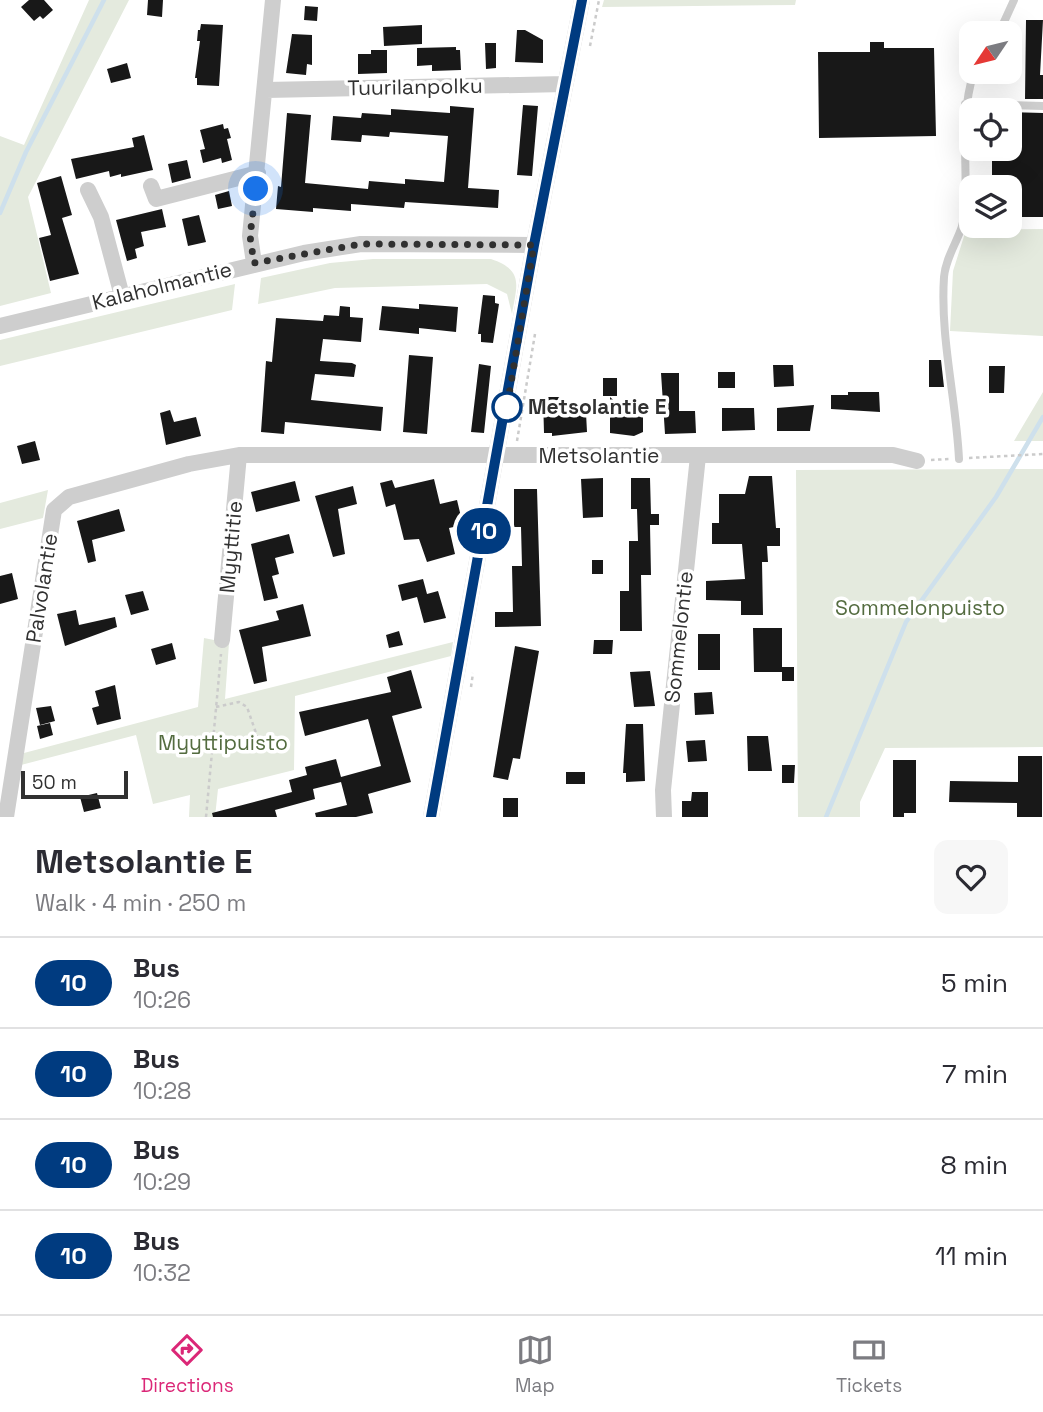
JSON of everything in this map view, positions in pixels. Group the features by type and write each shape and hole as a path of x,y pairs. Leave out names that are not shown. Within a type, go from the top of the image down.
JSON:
{"street":[{"path":"254,263 250,236 273,0"},
{"path":"431,817 498,457 534,245 582,0"},
{"name":"Tuurilanpolku","path":"266,90 565,84"},
{"path":"151,186 156,199 258,173"},
{"path":"88,190 101,216 122,296"},
{"name":"Kalaholmantie","path":"0,326 254,263 361,244 534,245"},
{"name":"Metsolantie","path":"239,455 893,455 917,461"},
{"name":"Myyttitie","path":"222,640 239,455"},
{"name":"Palvolantie","path":"6,817 54,510 69,497 189,464 239,455"},
{"name":"Sommelontie","path":"664,817 663,790 698,456"}],"lane":[{"path":"1004,21 1014,0"},
{"path":"1022,105 1043,106"},
{"path":"959,459 957,409 946,344 944,278 946,263 965,212 965,161"}],"path":[{"path":"1011,456 1043,454"},
{"path":"206,817 222,640"},
{"path":"216,707 239,702 247,707 257,736"}],"green space":[{"path":"89,0 129,0 28,197 51,293 0,306 0,136 24,145"},
{"path":"604,0 796,0 795,5 602,7"},
{"path":"1022,229 1043,229 1043,336 950,331 953,271 963,238 1022,238"},
{"path":"373,259 491,259 502,263 509,268 516,280 512,314 507,294 487,284 335,288 258,304 261,278 330,263"},
{"path":"235,284 232,310 0,366 0,340"},
{"path":"1043,392 1043,441 1014,441"},
{"name":"Sommelonpuisto","path":"1043,469 1043,747 885,748 860,802 860,817 798,817 796,470"},
{"path":"48,490 43,518 0,529 0,503"},
{"name":"Myyttipuisto","path":"204,638 229,643 225,699 453,642 451,656 295,696 294,770 218,789 215,817 189,817 190,795 153,804 136,735 21,765 24,753 198,707"}],"building":[{"path":"29,0 44,0 53,10 43,19 40,16 34,21 21,7"},
{"path":"148,0 163,0 162,17 147,15"},
{"path":"305,6 318,7 317,21 304,20"},
{"path":"1026,20 1043,20 1040,75 1043,75 1043,99 1025,99"},
{"path":"201,24 223,25 219,86 197,85 195,78 200,41 197,41"},
{"path":"422,25 422,44 384,46 383,27"},
{"path":"517,30 525,30 543,40 543,63 515,62"},
{"path":"292,34 312,35 312,65 307,64 306,75 286,73"},
{"path":"870,42 884,42 884,48 934,48 936,136 819,138 818,52 870,52"},
{"path":"485,43 496,43 496,68 486,69"},
{"path":"456,47 456,50 460,50 461,70 432,71 432,65 417,66 417,48"},
{"path":"371,50 387,50 387,73 358,74 358,54 371,54"},
{"path":"127,63 131,78 111,83 107,69"},
{"path":"523,105 538,106 532,176 517,175"},
{"path":"450,106 474,108 468,188 499,190 498,208 405,202 404,208 351,204 351,211 276,209 278,186 281,187 287,113 311,115 305,183 368,189 369,181 405,184 405,179 444,182 448,136 390,132 389,137 362,135 361,142 331,140 333,116 361,118 362,113 391,115 391,109 450,113"},
{"path":"1022,112 1043,113 1043,217 1022,217 1022,175 992,175 992,161 1022,161"},
{"path":"223,124 224,129 228,128 231,138 227,139 232,160 222,163 221,158 203,163 200,150 205,149 200,130"},
{"path":"144,135 153,170 121,177 121,174 110,177 109,171 76,179 71,159 134,147 132,138"},
{"path":"187,160 191,178 172,183 168,164"},
{"path":"61,176 72,215 62,218 79,274 50,281 39,238 51,235 37,183"},
{"path":"229,191 232,206 218,209 215,195"},
{"path":"162,209 166,227 141,232 144,246 135,249 137,258 127,261 116,220"},
{"path":"199,215 206,242 188,246 182,219"},
{"path":"483,295 495,296 495,303 499,304 493,343 481,342 481,334 478,334"},
{"path":"419,304 458,307 456,332 419,328 419,334 379,330 382,306 419,309"},
{"path":"340,306 350,307 350,317 363,318 361,342 323,339 320,361 352,363 356,365 354,377 315,374 311,400 383,407 381,431 285,422 284,434 261,432 266,361 272,362 276,318 323,321 324,315 339,316"},
{"path":"409,355 433,357 427,434 403,432"},
{"path":"929,360 941,360 944,387 929,387"},
{"path":"479,364 491,366 484,433 471,432"},
{"path":"773,365 793,365 794,386 774,387"},
{"path":"989,366 1005,366 1004,393 989,393"},
{"path":"718,372 735,372 735,388 718,388"},
{"path":"661,373 679,373 679,411 695,411 696,433 665,434"},
{"path":"603,378 617,378 617,396 603,396"},
{"path":"848,392 879,392 880,412 831,409 831,395 848,395"},
{"path":"543,397 563,397 564,413 586,413 587,432 552,436 552,433 544,433"},
{"path":"610,397 624,410 643,411 643,432 634,436 610,433"},
{"path":"814,405 810,431 777,431 777,408"},
{"path":"722,408 754,408 755,430 722,431"},
{"path":"170,410 174,422 196,417 201,436 166,445 160,413"},
{"path":"35,441 40,460 22,464 17,446"},
{"path":"749,476 772,476 776,528 780,528 780,546 767,546 768,562 762,562 763,615 741,615 741,601 706,600 706,581 745,579 742,544 712,544 712,523 719,523 719,494 745,494"},
{"path":"603,478 603,517 583,518 581,479"},
{"path":"631,478 650,478 651,514 659,514 659,525 650,525 651,575 641,575 642,631 620,631 620,591 629,591 629,541 638,541 637,509 631,509"},
{"path":"434,479 440,504 457,500 463,525 449,528 455,554 427,562 419,539 404,540 395,504 386,507 380,483 392,480 395,488"},
{"path":"295,481 300,501 256,512 251,492"},
{"path":"353,486 357,504 338,509 345,554 333,557 315,496"},
{"path":"514,489 537,489 541,626 495,627 495,612 513,612 512,566 522,566 521,527 514,527"},
{"path":"119,509 125,531 92,540 96,561 88,563 77,521"},
{"path":"289,534 294,553 275,558 279,574 272,576 278,598 264,601 251,544"},
{"path":"592,560 603,560 603,574 592,574"},
{"path":"12,573 18,599 0,604 0,576"},
{"path":"423,579 427,594 438,591 446,618 424,623 417,597 402,601 398,585"},
{"path":"143,591 149,610 131,615 125,595"},
{"path":"303,604 311,636 262,647 267,681 254,684 239,630 279,620 276,611"},
{"path":"76,610 79,625 115,617 117,627 65,646 57,614"},
{"path":"753,628 782,628 782,672 754,672"},
{"path":"399,631 403,645 389,648 386,635"},
{"path":"698,634 720,634 720,670 698,670"},
{"path":"594,640 613,640 612,654 593,654"},
{"path":"172,643 176,659 156,665 151,649"},
{"path":"515,646 539,651 520,759 513,758 508,780 493,777"},
{"path":"782,667 794,667 794,681 782,681"},
{"path":"411,670 422,708 392,716 411,782 368,794 373,813 356,817 316,817 315,813 347,805 341,782 313,789 315,799 275,810 277,817 213,817 212,813 292,792 289,780 307,775 305,767 336,759 341,777 381,766 368,719 305,736 299,712 391,692 387,677"},
{"path":"650,671 655,706 634,707 630,672"},
{"path":"115,685 121,719 97,725 92,708 99,706 95,691"},
{"path":"712,692 714,714 695,715 694,693"},
{"path":"51,706 55,721 40,725 36,708"},
{"path":"50,723 53,735 40,739 37,726"},
{"path":"626,724 643,724 645,781 626,782 626,773 623,773"},
{"path":"747,736 768,736 772,771 748,771"},
{"path":"705,740 707,761 688,762 686,741"},
{"path":"1018,756 1042,756 1042,817 1017,817 1017,803 949,802 950,781 1018,782"},
{"path":"893,760 916,760 916,813 904,813 904,817 893,817"},
{"path":"782,765 795,765 794,783 782,783"},
{"path":"566,772 585,772 585,784 566,784"},
{"path":"692,792 708,792 708,817 682,817 682,801 691,801"},
{"path":"97,793 101,808 84,812 80,797"},
{"path":"503,798 518,798 518,817 503,817"}],"waterway":[{"path":"0,213 26,152 104,0"},
{"path":"826,817 906,622 996,497 1043,417"}],"bus line":[{"name":"10","path":"431,817 498,457 534,245 582,0"}],"place":[{"name":"Metsolantie E","path":"507,407"}],"route":[{"path":"256,189 250,236 254,263 361,244 534,245 507,407"}]}
